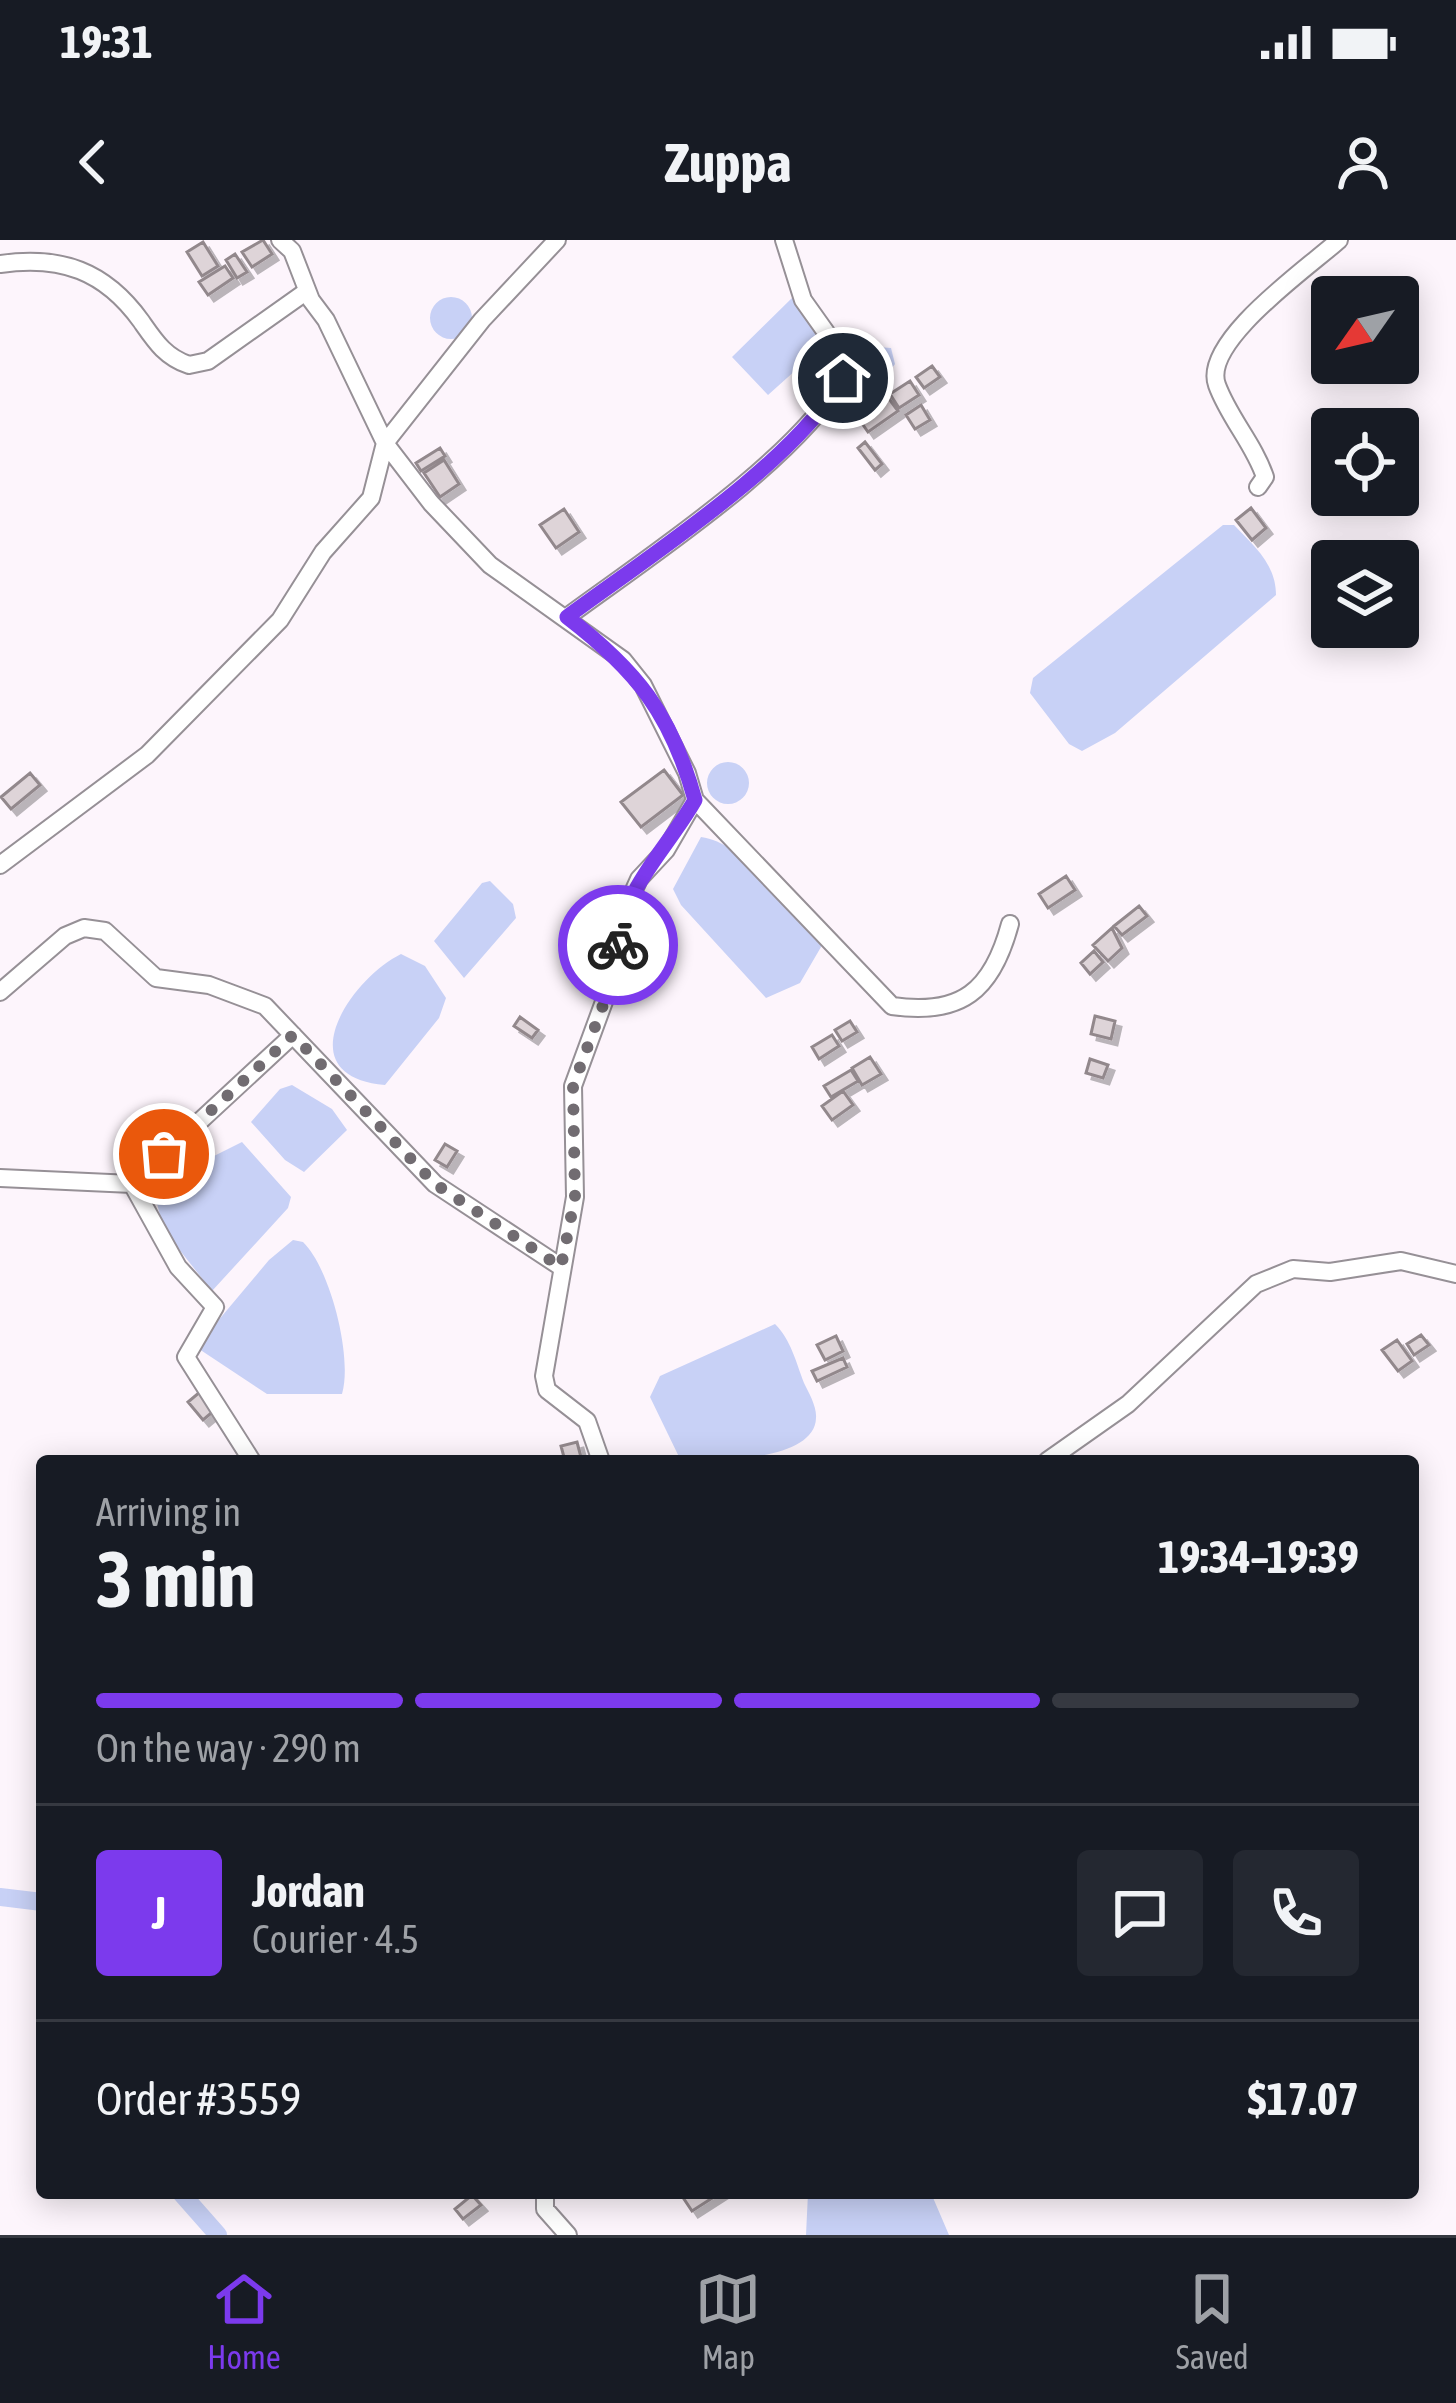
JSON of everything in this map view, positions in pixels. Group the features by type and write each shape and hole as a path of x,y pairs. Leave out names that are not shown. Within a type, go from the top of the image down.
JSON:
{"street":[{"path":"280,240 292,251 308,292 386,443 431,503 490,565 623,660 643,685 687,773 695,800 892,1006 950,1008 985,982 1002,955 1010,924"},
{"path":"0,865 147,755 280,620 323,552 371,498 386,443 482,320 557,240"},
{"path":"567,617 682,532 810,425 843,378 840,352 803,300 784,240"},
{"path":"1258,487 1265,477 1259,458 1214,381 1218,355 1242,324 1339,240"},
{"path":"0,264 46,259 110,283 158,345 189,365 208,361 308,292"},
{"path":"599,1455 587,1421 547,1390 544,1359 575,1197 573,1086 616,970 620,921 639,879 666,850 695,800"},
{"path":"0,992 65,936 84,928 105,932 156,978 209,985 265,1006 435,1184 561,1267"},
{"path":"0,1178 132,1184 293,1035"},
{"path":"132,1184 178,1267 215,1307 186,1357 248,1455"},
{"path":"1056,1455 1128,1404 1256,1284 1293,1269 1330,1272 1401,1261 1456,1274"},
{"path":"545,2199 545,2210 568,2235"}],"water":[{"path":"451,297 466,303 472,318 466,333 451,339 436,333 430,318 436,303"},
{"path":"792,298 826,343 768,395 732,357"},
{"path":"878,347 891,348 895,364 886,376 862,382 849,364"},
{"path":"1223,525 1234,525 1262,556 1276,595 1115,733 1082,751 1069,744 1030,693 1033,678"},
{"path":"728,762 743,768 749,783 743,798 728,804 713,798 707,783 713,768"},
{"path":"701,837 750,863 820,937 821,947 800,983 766,998 681,905 673,889"},
{"path":"490,881 513,904 516,918 464,978 434,941 482,883"},
{"path":"401,954 425,966 446,998 439,1018 385,1085 355,1078 338,1064 333,1046 336,1026 363,984"},
{"path":"292,1085 332,1109 347,1130 304,1172 285,1160 251,1122 280,1089"},
{"path":"242,1142 291,1197 288,1208 212,1291 163,1229 157,1203 206,1160"},
{"path":"293,1240 303,1242 313,1254 337,1314 344,1358 342,1394 267,1394 196,1347 269,1260"},
{"path":"775,1324 789,1344 816,1418 811,1432 781,1451 678,1455 650,1397 660,1376"},
{"path":"808,2199 934,2199 949,2235 806,2235"}],"building":[{"path":"263,240 272,254 252,267 242,252"},
{"path":"203,242 218,266 202,276 187,252"},
{"path":"235,254 247,272 237,278 226,260"},
{"path":"225,266 233,278 208,295 199,282"},
{"path":"932,366 940,377 924,388 916,377"},
{"path":"910,381 919,395 899,408 890,394"},
{"path":"884,392 898,411 868,432 854,412"},
{"path":"921,405 930,420 915,429 906,415"},
{"path":"865,442 882,464 875,470 858,448"},
{"path":"440,448 445,456 421,471 416,463"},
{"path":"444,460 459,484 440,497 424,473"},
{"path":"1251,508 1266,528 1252,540 1236,520"},
{"path":"564,509 579,532 556,548 540,525"},
{"path":"664,770 683,795 641,827 621,802"},
{"path":"30,773 40,785 11,809 1,797"},
{"path":"1066,876 1075,890 1048,908 1039,894"},
{"path":"1139,906 1147,916 1122,935 1114,926"},
{"path":"1112,928 1122,948 1108,961 1093,945"},
{"path":"1094,951 1103,962 1090,974 1081,963"},
{"path":"1095,1016 1115,1021 1111,1039 1091,1034"},
{"path":"520,1017 538,1030 532,1038 514,1026"},
{"path":"850,1021 857,1032 842,1041 835,1030"},
{"path":"832,1035 839,1046 819,1059 812,1047"},
{"path":"870,1057 881,1074 862,1085 852,1068"},
{"path":"1090,1059 1108,1065 1103,1078 1086,1073"},
{"path":"851,1070 858,1081 831,1097 824,1086"},
{"path":"843,1091 853,1105 832,1120 822,1106"},
{"path":"445,1144 457,1151 447,1167 435,1160"},
{"path":"1421,1335 1429,1345 1414,1355 1407,1344"},
{"path":"836,1336 843,1351 825,1360 817,1345"},
{"path":"1397,1340 1412,1361 1398,1371 1382,1350"},
{"path":"843,1358 847,1367 817,1381 812,1371"},
{"path":"201,1391 216,1409 203,1420 188,1402"},
{"path":"577,1442 580,1455 563,1455 561,1446"},
{"path":"467,2199 481,2205 463,2219 455,2209"},
{"path":"684,2199 711,2199 692,2211"}],"waterway":[{"path":"0,1897 36,1901"},
{"path":"186,2199 218,2235"}],"way so far":[{"path":"164,1154 293,1035 435,1184 561,1267 575,1197 573,1086 616,970 618,945"}],"route":[{"path":"618,945 620,921 639,879 666,850 695,800 687,773 643,685 623,660 567,617 682,532 810,425 843,378"}]}
